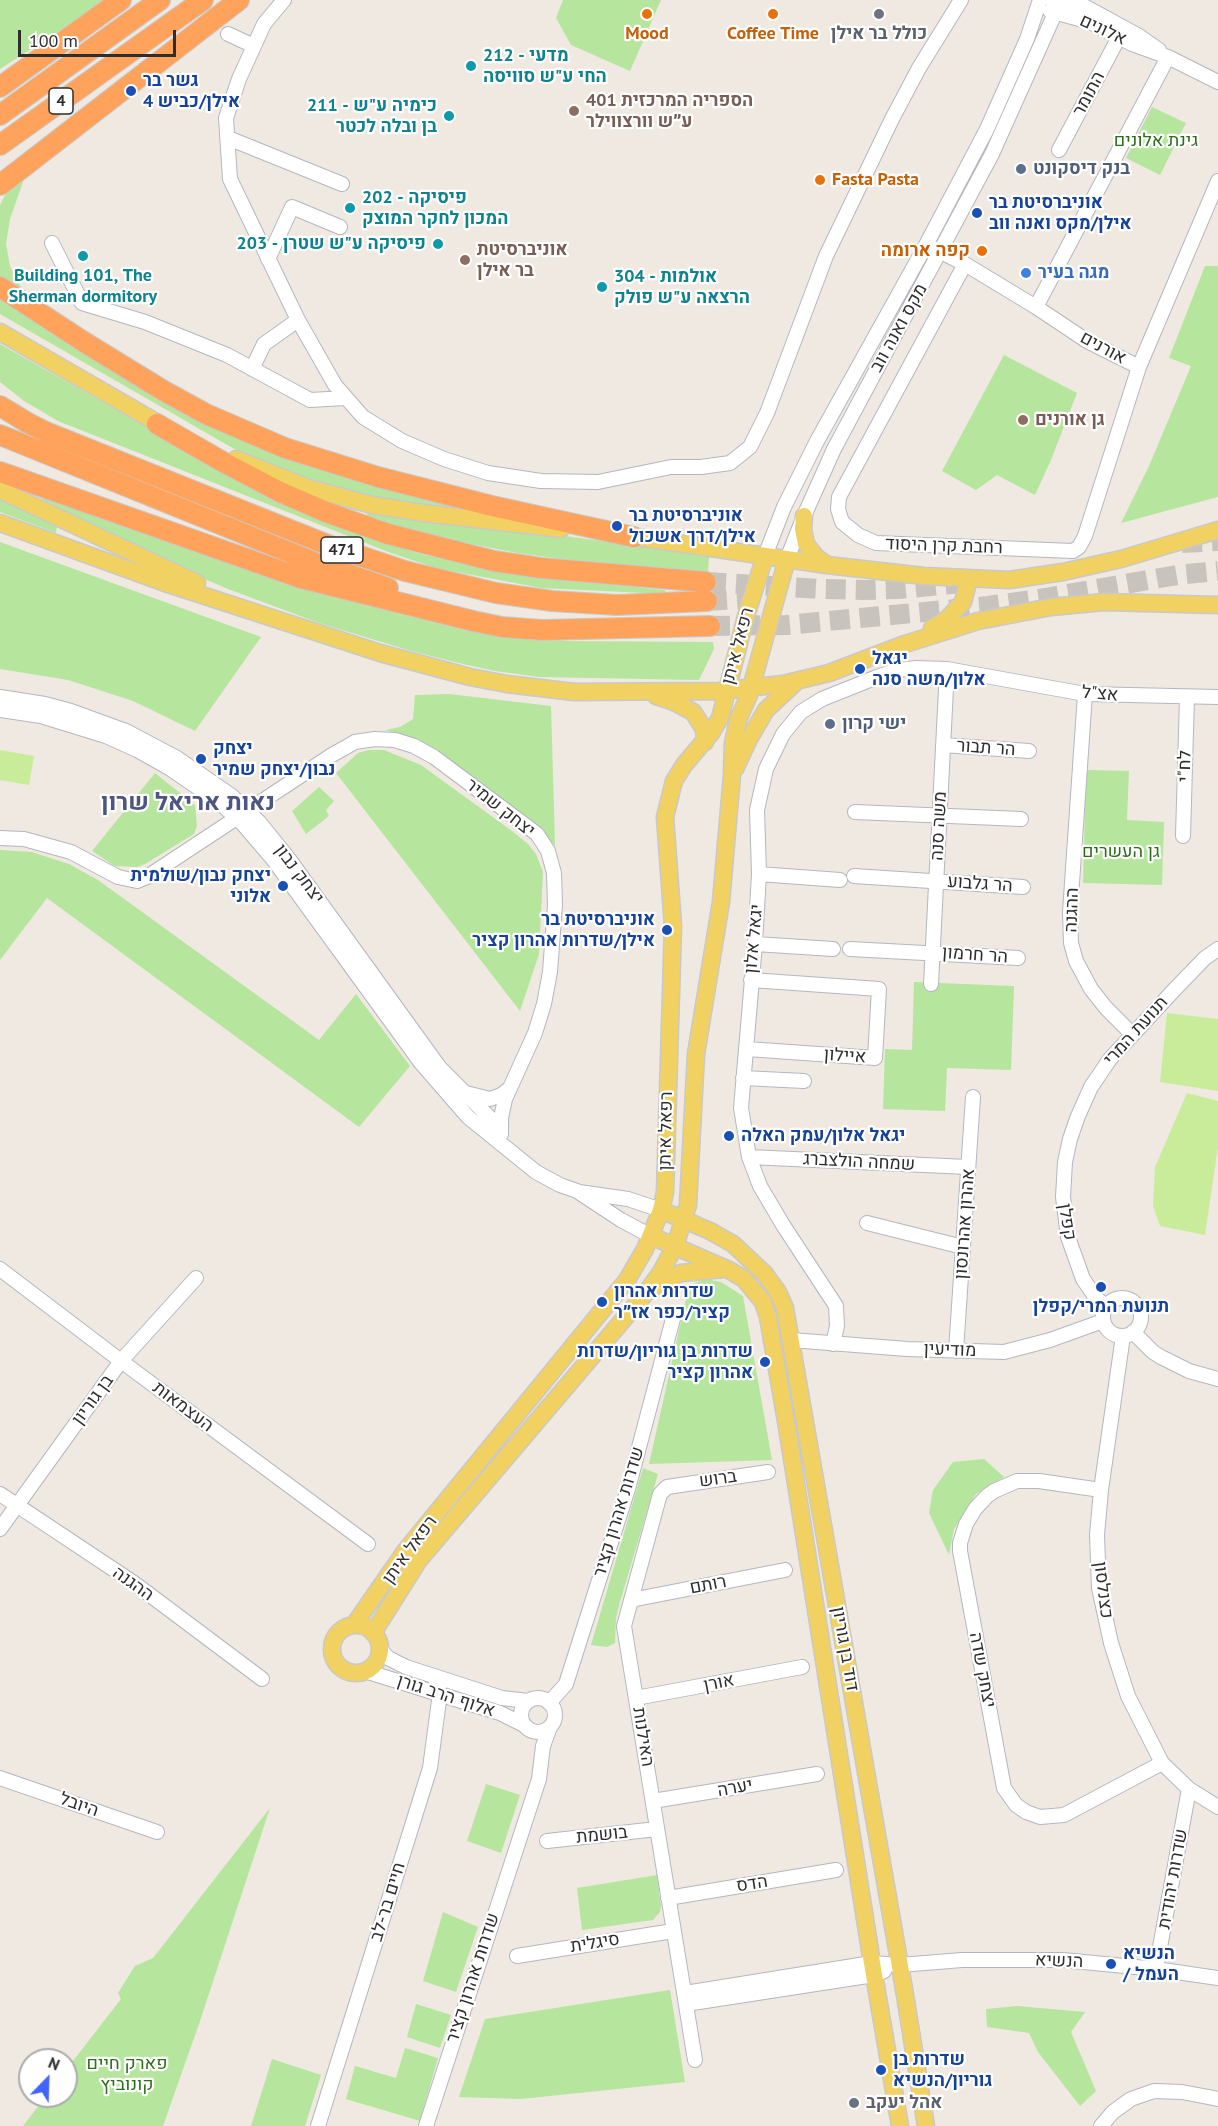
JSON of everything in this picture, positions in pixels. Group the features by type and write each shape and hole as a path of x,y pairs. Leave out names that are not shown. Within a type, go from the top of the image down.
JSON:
{"highway":[{"name":"4","path":"0,115 160,0"},
{"name":"4","path":"0,145 203,0"},
{"path":"3,178 239,0"},
{"path":"0,76 113,5"},
{"path":"0,87 113,5"},
{"path":"3,178 122,57"},
{"path":"0,287 164,391 230,425 285,448 378,477 492,506 634,537"},
{"name":"471","path":"0,405 46,432 333,547 426,577 496,593 562,602 628,604 707,591 494,561 388,534 326,512 280,492 157,424"},
{"name":"471","path":"0,435 316,563 405,593 500,616 543,623 617,629 710,626"},
{"path":"0,472 260,564 337,587 502,627 542,630 617,629"}],"main road":[{"path":"0,332 157,424 261,470 338,497 423,513 634,537 827,565 924,576 1009,580 1064,572 1121,559 1218,530"},
{"path":"0,490 190,580 320,633"},
{"path":"804,516 803,529 806,544 817,558 827,565"},
{"path":"0,522 168,584 435,668 507,684 574,692 639,693 726,690 798,681 846,668 905,644 978,621 1051,607 1104,602 1218,605"},
{"name":"רפאל איתן","path":"354,1625 406,1550 627,1280 638,1264 661,1210 665,1192 673,926 665,817 674,781 684,765 705,742 720,718 735,657 765,556"},
{"name":"רפאל איתן","path":"373,1633 427,1551 645,1294 661,1272 675,1246 685,1219 689,1194 696,1054 719,922 735,730 751,688 787,560"},
{"path":"905,644 956,612 963,602 969,579"},
{"path":"735,657 741,676 751,688"},
{"path":"732,775 762,716 772,703 798,681"},
{"path":"639,693 674,702 693,712 704,729 705,742"},
{"name":"יצחק נבון","path":"661,1210 685,1219"},
{"name":"דוד בן גוריון","path":"685,1219 733,1244 765,1274 785,1308 926,2126"},
{"name":"דוד בן גוריון","path":"651,1236 729,1270 744,1279 763,1302 768,1317 900,2126"},
{"path":"645,1294 664,1280 681,1273 708,1269 729,1270"},
{"path":"354,1625 373,1633 380,1649 377,1660 365,1671 354,1673 341,1668 333,1656 333,1642 336,1635 354,1625"}],"street":[{"path":"284,0 264,24 239,79 226,118 230,179 298,320 334,385 363,417 402,441 444,459 488,473 542,481 598,482 671,467 701,467 730,463 750,447 767,413 825,256 892,119 961,0"},
{"name":"אלונים","path":"1039,3 1085,8 1139,36 1168,57 1218,82"},
{"name":"מקס ואנה ווב","path":"765,556 784,507 817,441 926,245 987,129 1027,39 1039,3"},
{"name":"מקס ואנה ווב","path":"787,560 834,449 1002,135 1059,5"},
{"name":"אלונים","path":"1085,8 1119,37 1144,50 1168,57"},
{"path":"228,34 254,46"},
{"name":"התומר","path":"1059,150 1119,37"},
{"path":"1036,307 1168,57"},
{"path":"228,138 342,184"},
{"name":"אורנים","path":"926,245 965,264 1087,341 1138,367 1218,181"},
{"path":"268,259 292,207 340,226"},
{"path":"52,243 82,303 145,322 227,355 310,400 346,398"},
{"name":"רחבת קרן היסוד","path":"965,264 839,497 838,509 842,522 858,535 876,543 1072,551 1079,547 1085,536 1138,367"},
{"path":"252,369 264,344 298,320"},
{"name":"יגאל אלון","path":"833,1344 837,1326 836,1306 768,1201 749,1157 741,1108 759,874 758,810 764,777 783,734 796,717 822,699 898,670 947,669 984,675"},
{"name":"משה סנה","path":"931,984 947,669"},
{"name":"אצ\"ל","path":"984,675 1085,693 1218,697"},
{"name":"ההגנה","path":"1085,693 1070,912 1071,943 1076,961 1091,989 1132,1034"},
{"name":"יצחק נבון","path":"0,697 45,704 71,711 134,735 177,758 232,796 272,858 421,1063 468,1117 547,1179 577,1191 621,1220 651,1236"},
{"name":"לח\"י","path":"1183,836 1187,697"},
{"name":"יצחק נבון","path":"0,710 41,716 106,736 137,750 242,814 289,859 434,1059 493,1121 518,1157"},
{"name":"יצחק שמיר","path":"0,838 24,840 70,852 118,877 137,881 147,877 355,742 375,739 395,740 414,746 434,757 537,834 548,851 554,873 555,905 550,972 544,1004 536,1033 503,1108 501,1134"},
{"name":"הר תבור","path":"943,745 1029,751"},
{"path":"855,812 1021,819"},
{"name":"הר גלבוע","path":"759,874 1023,887"},
{"path":"755,944 832,949"},
{"name":"הר חרמון","path":"850,949 1018,958"},
{"name":"תנועת המרי","path":"1074,1127 1091,1087 1110,1059 1205,958 1218,949"},
{"name":"איילון","path":"747,1049 874,1058 879,989 751,980"},
{"path":"743,1078 804,1081"},
{"path":"463,1092 490,1099 501,1095 512,1084"},
{"name":"אהרון אהרונסון","path":"956,1351 973,1097"},
{"name":"קפלן","path":"1074,1127 1065,1162 1063,1197 1065,1224 1083,1279 1096,1298 1106,1306"},
{"name":"שמחה הולצברג","path":"749,1157 968,1167"},
{"name":"יצחק נבון","path":"577,1191 628,1199 661,1210"},
{"path":"867,1223 963,1247"},
{"name":"העצמאות","path":"0,1269 368,1544"},
{"name":"בן גוריון","path":"0,1529 121,1361 196,1278"},
{"path":"1128,1334 1139,1324 1141,1315 1133,1301 1115,1299 1106,1306 1103,1313 1103,1321 1113,1334 1128,1334 1161,1358 1189,1371 1218,1379"},
{"name":"שדרות אהרון קציר","path":"549,1703 566,1684 628,1489 674,1315"},
{"name":"מודיעין","path":"791,1340 1004,1352 1076,1332 1103,1321"},
{"name":"כצנלסון","path":"1128,1334 1101,1490 1097,1535 1099,1588 1111,1642 1128,1696 1162,1764 1189,1789 1216,1802"},
{"name":"ברוש","path":"667,1486 768,1472"},
{"name":"יצחק שדה","path":"1101,1490 1039,1481 1017,1481 987,1496 975,1509 966,1524 960,1551 1004,1788 1016,1805 1026,1812 1040,1817 1064,1815 1162,1764"},
{"name":"האילנות","path":"667,1486 660,1494 624,1626 695,2060"},
{"name":"ההגנה","path":"0,1494 134,1583 262,1679"},
{"name":"רותם","path":"631,1600 785,1570"},
{"name":"אלוף הרב גורן","path":"380,1649 388,1658 406,1667 502,1698 528,1701"},
{"name":"אורן","path":"636,1698 802,1667"},
{"name":"אלוף הרב גורן","path":"365,1671 511,1717 526,1727"},
{"name":"חיים בר-לב","path":"318,2126 430,1768 440,1693 433,1676"},
{"path":"526,1727 539,1732 550,1727 555,1718 553,1707 539,1698 528,1701 521,1710 521,1720 537,1744 542,1761"},
{"name":"שדרות אהרון קציר","path":"426,2126 539,1779 543,1746 550,1727"},
{"name":"יערה","path":"653,1801 817,1774"},
{"name":"היובל","path":"0,1778 157,1832"},
{"name":"שדרות יהודית","path":"1156,1969 1189,1789"},
{"name":"בושמת","path":"548,1841 657,1829"},
{"name":"הדס","path":"668,1898 836,1870"},
{"name":"סיגלית","path":"517,1956 673,1931"},
{"name":"הנשיא","path":"900,1965 962,1960 1063,1960 1218,1978"},
{"path":"685,1999 900,1965"},
{"path":"1101,2126 1113,2112 1131,2099 1154,2091 1182,2092 1218,2099"}],"green space":[{"path":"0,0 108,0 0,69"},
{"path":"563,0 661,0 630,71 571,45 556,18"},
{"name":"גינת אלונים","path":"1152,107 1186,123 1160,175 1126,158"},
{"path":"24,179 10,219 6,244 10,266 19,284 34,304 0,277 0,205 5,195"},
{"path":"1205,266 1218,266 1218,497 1121,523 1149,466 1191,366 1169,358"},
{"path":"0,294 173,404 503,517 384,500 300,478 267,465 236,450 0,314"},
{"path":"0,344 209,462 373,539 467,565 544,578 665,590 666,594 541,588 436,568 391,553 58,421 24,401 0,382"},
{"path":"1004,355 1077,393 1035,495 997,475 976,490 942,471"},
{"path":"28,490 272,579 468,631 567,641 713,642 714,649 699,680 539,677 463,664 319,623 228,589 186,571 48,503"},
{"path":"0,499 57,525 56,533 0,512"},
{"path":"372,510 709,556 708,573 576,561 517,553 431,536 365,516"},
{"path":"0,542 261,637 195,731 133,701 68,680 0,669"},
{"path":"449,694 551,706 555,846 541,830 418,739 385,730 400,727 413,719 415,695"},
{"path":"0,750 34,756 29,785 0,780"},
{"path":"384,750 421,765 512,831 536,854 543,872 539,954 520,1011 336,773 358,753"},
{"name":"גן העשרים","path":"1086,770 1129,771 1127,820 1164,822 1162,885 1083,883"},
{"path":"155,773 195,805 197,826 194,834 145,864 137,867 115,866 92,851"},
{"path":"319,787 334,801 326,810 329,816 306,834 292,811"},
{"path":"0,850 32,852 69,864 98,880 319,1040 356,994 410,1066 359,1127 47,898 0,960"},
{"path":"914,982 1014,986 1011,1070 947,1068 945,1111 883,1109 885,1049 912,1050"},
{"path":"1167,1013 1218,1019 1218,1091 1160,1082"},
{"path":"1187,1093 1218,1101 1218,1147 1205,1235 1160,1226 1153,1206 1155,1167"},
{"path":"706,1279 721,1282 743,1296 772,1460 649,1464 688,1290 694,1283"},
{"path":"984,1459 1004,1477 976,1494 954,1529 949,1555 929,1513 933,1490 953,1462"},
{"path":"643,1468 658,1474 620,1602 616,1618 615,1643 607,1647 591,1645"},
{"path":"486,1784 520,1795 501,1853 467,1841"},
{"name":"פארק חיים קונוביץ","path":"270,1808 163,2126 23,2126 37,2108 78,2108 78,2055 121,1999 118,1993 135,1966 153,1958"},
{"path":"657,1875 661,1906 660,1912 653,1920 582,1930 577,1888"},
{"path":"443,1912 478,1927 456,1992 423,1981"},
{"path":"670,1990 685,2082 521,2099 459,2097 485,2019"},
{"path":"416,2004 451,2015 440,2048 407,2037"},
{"path":"1017,2006 1085,2012 1071,2032 1096,2091 1080,2106 1038,2052 1029,2033 987,2027 986,2009"},
{"path":"405,2048 438,2058 420,2121 346,2099 355,2066 396,2078"},
{"path":"272,2059 321,2075 305,2126 251,2126"}],"tunnel":[{"path":"1182,543 1218,541"},
{"path":"710,626 786,625 988,606 1177,575 1218,571"},
{"path":"706,582 863,590 973,582"},
{"path":"707,601 768,597"}],"place":[{"name":"Mood","path":"647,14"},
{"name":"Coffee Time","path":"773,14"},
{"name":"כולל בר אילן","path":"879,14"},
{"name":"212 - מדעי החי ע\"ש סוויסה","path":"471,66"},
{"name":"גשר בר אילן/כביש 4","path":"131,91"},
{"name":"401 הספריה המרכזית ע״ש וורצווילר","path":"574,111"},
{"name":"211 - כימיה ע\"ש בן ובלה לכטר","path":"449,116"},
{"name":"בנק דיסקונט","path":"1021,169"},
{"name":"Fasta Pasta","path":"820,180"},
{"name":"202 - פיסיקה המכון לחקר המוצק","path":"350,208"},
{"name":"אוניברסיטת בר אילן/מקס ואנה ווב","path":"977,213"},
{"name":"203 - פיסיקה ע\"ש שטרן","path":"438,244"},
{"name":"קפה ארומה","path":"982,251"},
{"name":"Building 101, The Sherman dormitory","path":"83,256"},
{"name":"אוניברסיטת בר אילן","path":"465,260"},
{"name":"מגה בעיר","path":"1026,273"},
{"name":"304 - אולמות הרצאה ע\"ש פולק","path":"602,287"},
{"name":"גן אורנים","path":"1023,420"},
{"name":"אוניברסיטת בר אילן/דרך אשכול","path":"617,526"},
{"name":"יגאל אלון/משה סנה","path":"860,669"},
{"name":"ישי קרון","path":"830,724"},
{"name":"יצחק נבון/יצחק שמיר","path":"201,759"},
{"name":"יצחק נבון/שולמית אלוני","path":"283,886"},
{"name":"אוניברסיטת בר אילן/שדרות אהרון קציר","path":"667,930"},
{"name":"יגאל אלון/עמק האלה","path":"729,1136"},
{"name":"תנועת המרי/קפלן","path":"1101,1287"},
{"name":"שדרות אהרון קציר/כפר אז״ר","path":"602,1302"},
{"name":"שדרות בן גוריון/שדרות אהרון קציר","path":"765,1362"},
{"name":"הנשיא / העמל","path":"1111,1964"},
{"name":"שדרות בן גוריון/הנשיא","path":"881,2070"},
{"name":"אהל יעקב","path":"854,2103"}],"district":[{"name":"נאות אריאל שרון","path":"188,803"}]}
